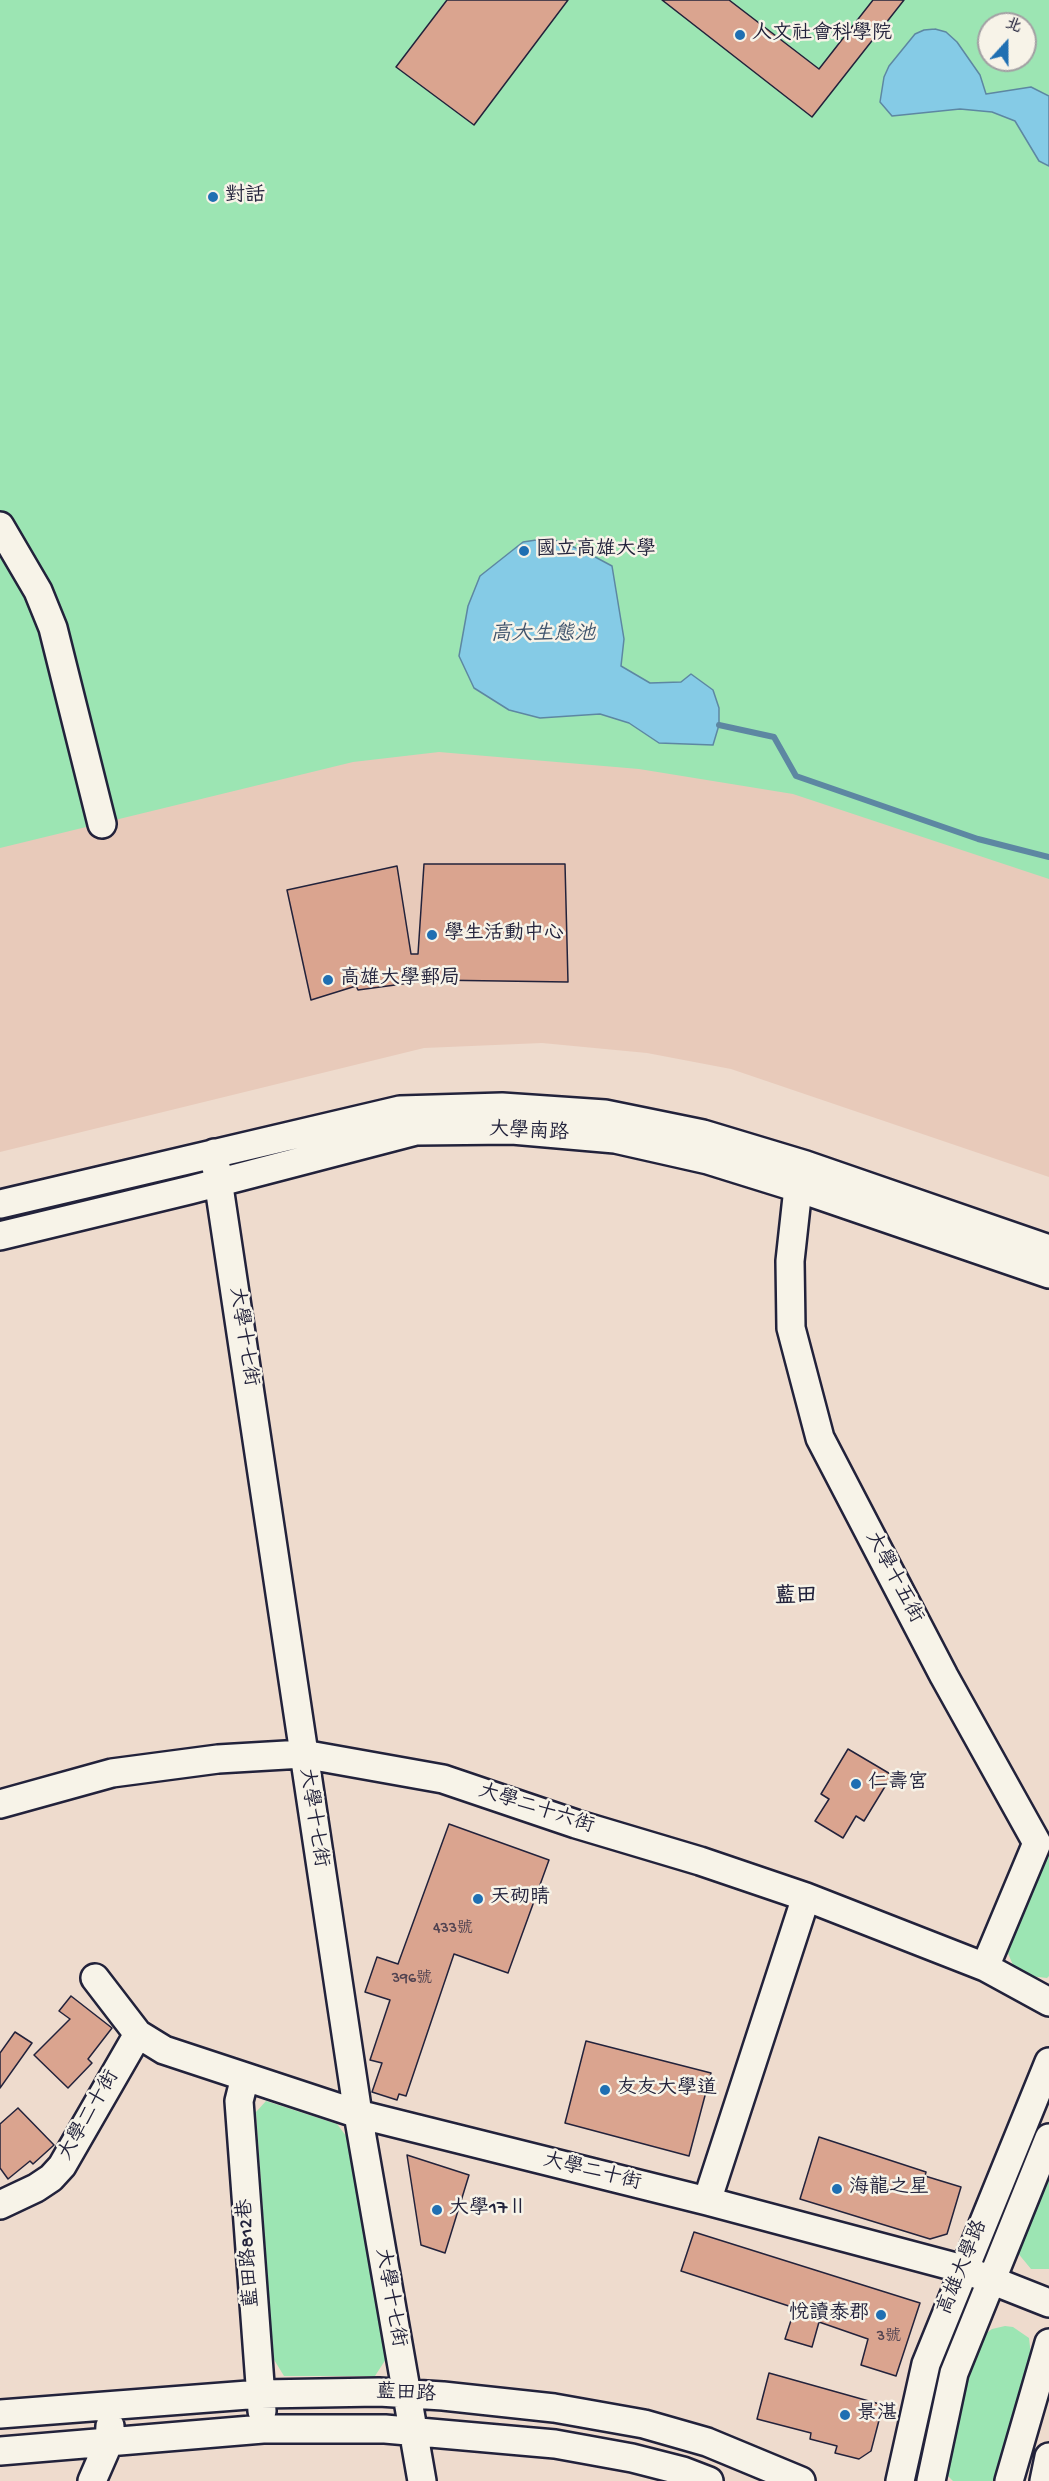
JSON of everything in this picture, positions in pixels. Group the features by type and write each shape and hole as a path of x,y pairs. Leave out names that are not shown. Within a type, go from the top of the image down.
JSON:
{"street":[{"path":"0,526 39,591 53,628 102,824"},
{"name":"大學南路","path":"0,1204 400,1110 502,1107 615,1116 703,1134 802,1176 1049,1274"},
{"name":"大學南路","path":"0,1236 218,1183 416,1131 512,1130 615,1139 708,1160 802,1176 1049,1249"},
{"name":"大學十七街","path":"214,1153 358,2114 423,2481"},
{"name":"大學十五街","path":"802,1176 790,1261 791,1328 820,1438 944,1676 1037,1843 984,1967"},
{"name":"大學二十六街","path":"0,1804 112,1773 218,1759 303,1754 443,1779 806,1897 984,1967 1049,2002"},
{"path":"707,2201 806,1897"},
{"name":"大學二十街","path":"95,1978 138,2034 164,2050 245,2078 358,2114 707,2201 963,2269 1049,2303"},
{"name":"大學二十街","path":"0,2205 36,2188 51,2178 62,2166 138,2034"},
{"name":"高雄大學路","path":"900,2481 927,2364 963,2269 1049,2062"},
{"name":"藍田路812巷","path":"245,2078 239,2102 263,2429"},
{"name":"高雄大學路","path":"931,2481 954,2373 1049,2138"},
{"path":"1009,2481 1049,2343"},
{"name":"藍田路","path":"0,2414 261,2394 379,2392 408,2394 554,2408 644,2424 707,2442 787,2478"},
{"path":"92,2481 109,2442 112,2406"},
{"name":"藍田路","path":"0,2451 263,2429 385,2429 555,2444 663,2466 710,2481"},
{"path":"1044,2481 1049,2457"}],"shaded area":[{"name":"國立高雄大學","path":"0,0 1049,0 1049,1177 731,1069 647,1053 542,1043 424,1048 0,1152"}],"green space":[{"name":"國立高雄大學","path":"0,0 1049,0 1049,879 793,794 639,769 439,752 353,762 0,848"},
{"path":"1049,1850 1049,1976 1047,1978 1030,1976 1013,1965 1007,1951"},
{"path":"266,2101 337,2124 350,2141 386,2359 375,2376 284,2376 273,2358 256,2112"},
{"path":"1049,2168 1049,2269 1031,2269 1017,2252"},
{"path":"1013,2327 1029,2338 1030,2374 996,2481 953,2481 942,2470 973,2353 981,2337 992,2329"}],"water":[{"path":"935,29 946,32 957,42 980,75 986,94 1031,87 1049,96 1049,166 1039,161 1015,121 992,112 960,109 892,116 880,102 884,77 889,66 915,34"},
{"name":"高大生態池","path":"549,538 584,551 612,566 624,639 621,666 650,683 681,682 691,674 713,690 719,708 719,725 713,745 659,743 629,723 600,714 540,718 509,710 474,688 459,656 468,606 480,576 523,542"}],"building":[{"path":"447,0 568,0 474,125 396,67"},
{"name":"人文社會科學院","path":"662,0 729,0 819,69 873,0 904,0 812,117"},
{"name":"學生活動中心","path":"424,864 565,864 568,982 432,980 358,990 356,986 311,1000 287,890 397,866 411,954 418,954"},
{"name":"仁壽宮","path":"848,1749 892,1775 864,1821 856,1816 843,1838 815,1821 829,1799 821,1794"},
{"name":"天砌晴","path":"449,1824 549,1860 508,1973 454,1954 406,2096 399,2094 397,2100 372,2092 382,2063 370,2060 390,2000 365,1992 377,1957 398,1964"},
{"path":"71,1996 112,2028 88,2059 92,2063 68,2088 34,2055 70,2019 59,2011"},
{"path":"15,2032 32,2043 0,2088 0,2053"},
{"path":"586,2041 711,2073 689,2156 565,2123"},
{"path":"18,2108 54,2145 33,2164 30,2161 8,2179 0,2168 0,2124"},
{"name":"海龍之星","path":"819,2137 926,2172 925,2176 961,2187 947,2234 930,2239 800,2199"},
{"name":"大學17Ⅱ","path":"407,2155 469,2175 445,2253 421,2245"},
{"path":"694,2232 920,2303 896,2376 861,2365 868,2339 819,2322 812,2347 785,2339 795,2308 681,2271"},
{"name":"景湛","path":"769,2373 883,2405 871,2451 859,2459 835,2453 837,2446 810,2439 811,2433 757,2419"}],"waterway":[{"path":"719,725 774,737 796,776 978,839 1049,857"}],"place":[{"name":"人文社會科學院","path":"740,35"},
{"name":"對話","path":"213,197"},
{"name":"國立高雄大學","path":"524,551"},
{"name":"學生活動中心","path":"432,935"},
{"name":"高雄大學郵局","path":"328,980"},
{"name":"仁壽宮","path":"856,1784"},
{"name":"天砌晴","path":"478,1899"},
{"name":"友友大學道","path":"605,2090"},
{"name":"海龍之星","path":"837,2189"},
{"name":"大學17Ⅱ","path":"437,2210"},
{"name":"悅讀泰郡","path":"881,2315"},
{"name":"景湛","path":"845,2415"}],"district":[{"name":"藍田","path":"796,1598"}]}
